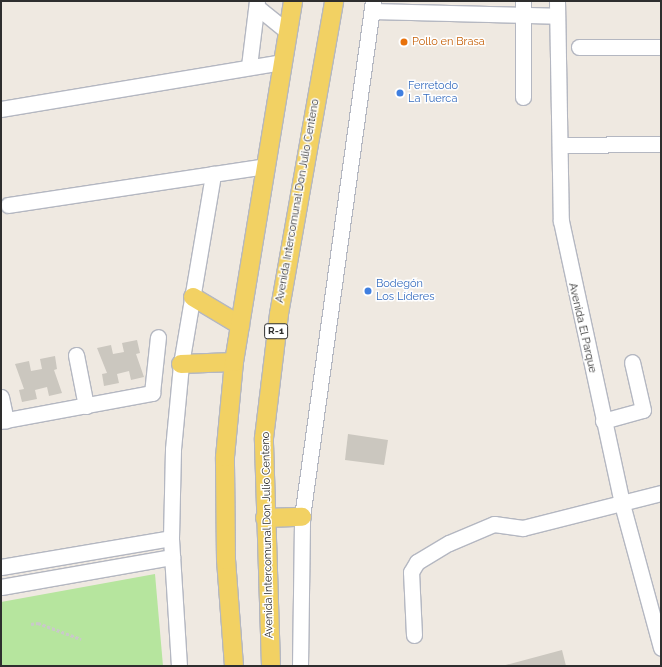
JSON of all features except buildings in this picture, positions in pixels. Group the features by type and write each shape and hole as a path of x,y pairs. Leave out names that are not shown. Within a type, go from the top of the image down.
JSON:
{"main road":[{"path":"234,666 226,560 225,456 234,362 293,1"},
{"name":"Avenida Intercomunal Don Julio Centeno","path":"271,666 265,518 264,438 279,314 334,1"},
{"path":"193,296 240,325"},
{"path":"182,364 234,362"},
{"path":"265,518 302,517"}],"street":[{"name":"Avenida El Parque","path":"556,1 561,221 622,504 661,648"},
{"path":"257,4 288,32"},
{"path":"249,66 257,4"},
{"path":"300,666 302,517 373,6 523,8 557,16"},
{"path":"523,8 523,97"},
{"path":"579,47 661,47"},
{"path":"1,109 249,66 283,62"},
{"path":"560,145 661,144"},
{"path":"8,205 266,166"},
{"path":"179,666 171,538 173,449 182,364 213,174"},
{"path":"1,397 3,421 152,393 158,337"},
{"path":"76,355 86,406"},
{"path":"603,421 643,410 632,362"},
{"path":"414,635 411,572 417,562 449,543 494,524 523,528 661,493"},
{"path":"1,567 171,538"},
{"path":"1,587 172,557"}],"path":[{"path":"30,624 38,623 81,639"}],"green space":[{"path":"155,574 163,666 1,666 1,602"}],"place":[{"name":"Pollo en Brasa","path":"404,42"},
{"name":"Ferretodo La Tuerca","path":"400,93"},
{"name":"Bodegón Los Líderes","path":"368,291"}]}
